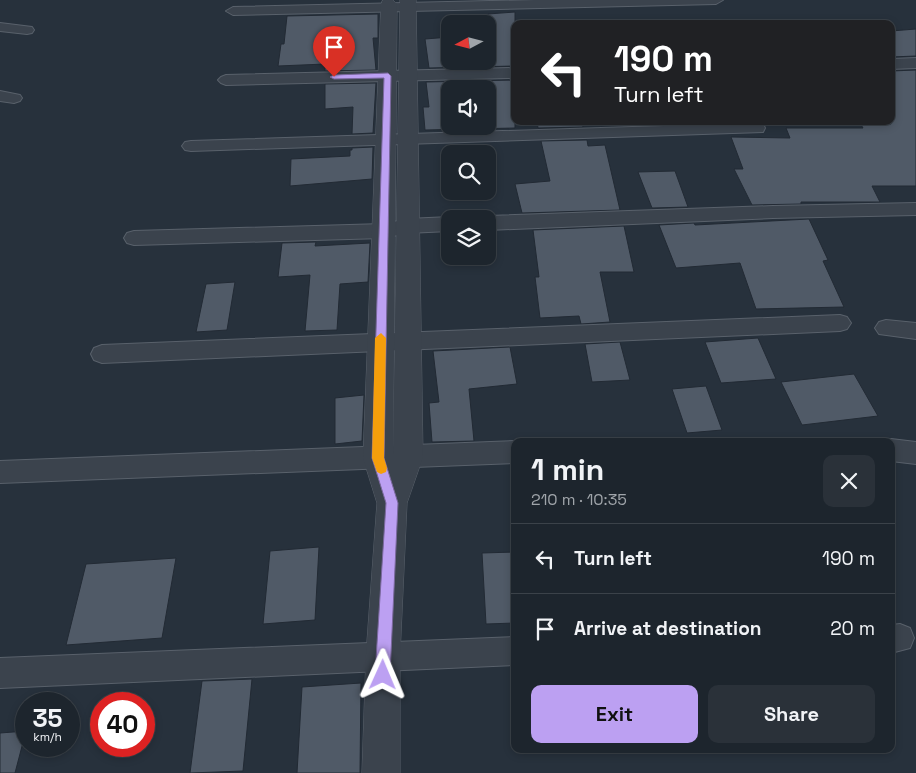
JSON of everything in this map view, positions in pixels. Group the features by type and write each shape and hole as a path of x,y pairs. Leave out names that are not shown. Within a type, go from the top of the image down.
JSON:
{"street":[{"path":"233,11 398,3 716,0"},
{"path":"392,503 378,458 384,231 397,140 398,3"},
{"path":"0,27 27,30"},
{"path":"895,64 916,63"},
{"path":"226,80 511,73"},
{"path":"191,146 757,128"},
{"path":"381,773 383,655 392,503 408,456 407,226 397,140"},
{"path":"496,223 774,212 916,209"},
{"path":"134,238 384,231 407,226 441,224"},
{"path":"102,354 840,323"},
{"path":"886,328 916,331"},
{"path":"895,450 916,453"},
{"path":"0,472 511,452"},
{"path":"0,672 511,651"}],"building":[{"path":"515,12 515,20 511,20 511,66 496,66 496,15 488,15"},
{"path":"378,14 378,38 373,38 376,70 325,71 325,64 278,66 281,44 284,44 287,16"},
{"path":"916,29 916,56 895,57 895,31"},
{"path":"441,38 441,68 429,68 425,39"},
{"path":"916,70 916,186 872,186 880,202 801,202 801,204 752,205 734,169 743,169 731,137 790,138 786,128 863,128 861,125 895,125 895,71"},
{"path":"496,80 511,80 511,125 515,125 515,128 496,128"},
{"path":"426,82 441,82 441,130 425,130 423,107 429,107"},
{"path":"376,83 373,133 352,134 353,107 325,109 325,84"},
{"path":"538,125 583,125 583,127 538,128"},
{"path":"587,140 588,146 605,145 620,210 522,213 515,184 550,181 541,141"},
{"path":"373,147 372,179 290,186 291,159 350,156 352,148"},
{"path":"675,171 688,207 652,208 638,172"},
{"path":"809,219 828,260 823,261 844,307 756,309 740,263 676,268 659,225 694,223 695,225"},
{"path":"624,226 634,272 600,272 610,322 581,324 579,316 540,318 535,277 539,277 533,230"},
{"path":"316,242 315,246 370,243 368,282 340,284 337,330 305,331 310,275 278,277 282,243"},
{"path":"235,282 227,330 196,332 206,284"},
{"path":"758,338 776,379 721,383 705,342"},
{"path":"620,342 630,380 592,382 585,344"},
{"path":"510,347 517,384 469,389 474,441 432,442 429,403 439,402 433,351"},
{"path":"854,374 878,416 802,425 781,382"},
{"path":"706,386 722,430 687,433 672,389"},
{"path":"364,395 362,441 335,444 335,398"},
{"path":"319,547 315,620 263,624 270,551"},
{"path":"511,552 511,623 486,624 482,553"},
{"path":"176,558 162,638 66,645 86,564"},
{"path":"252,679 243,771 190,773 202,681"},
{"path":"361,683 360,773 297,773 302,687"},
{"path":"15,732 15,757 19,757 15,773 0,773 0,733"}],"slow traffic":[{"path":"381,338 378,458 381,468"}],"route":[{"path":"334,77 388,76 378,458 392,503 383,675"}]}
